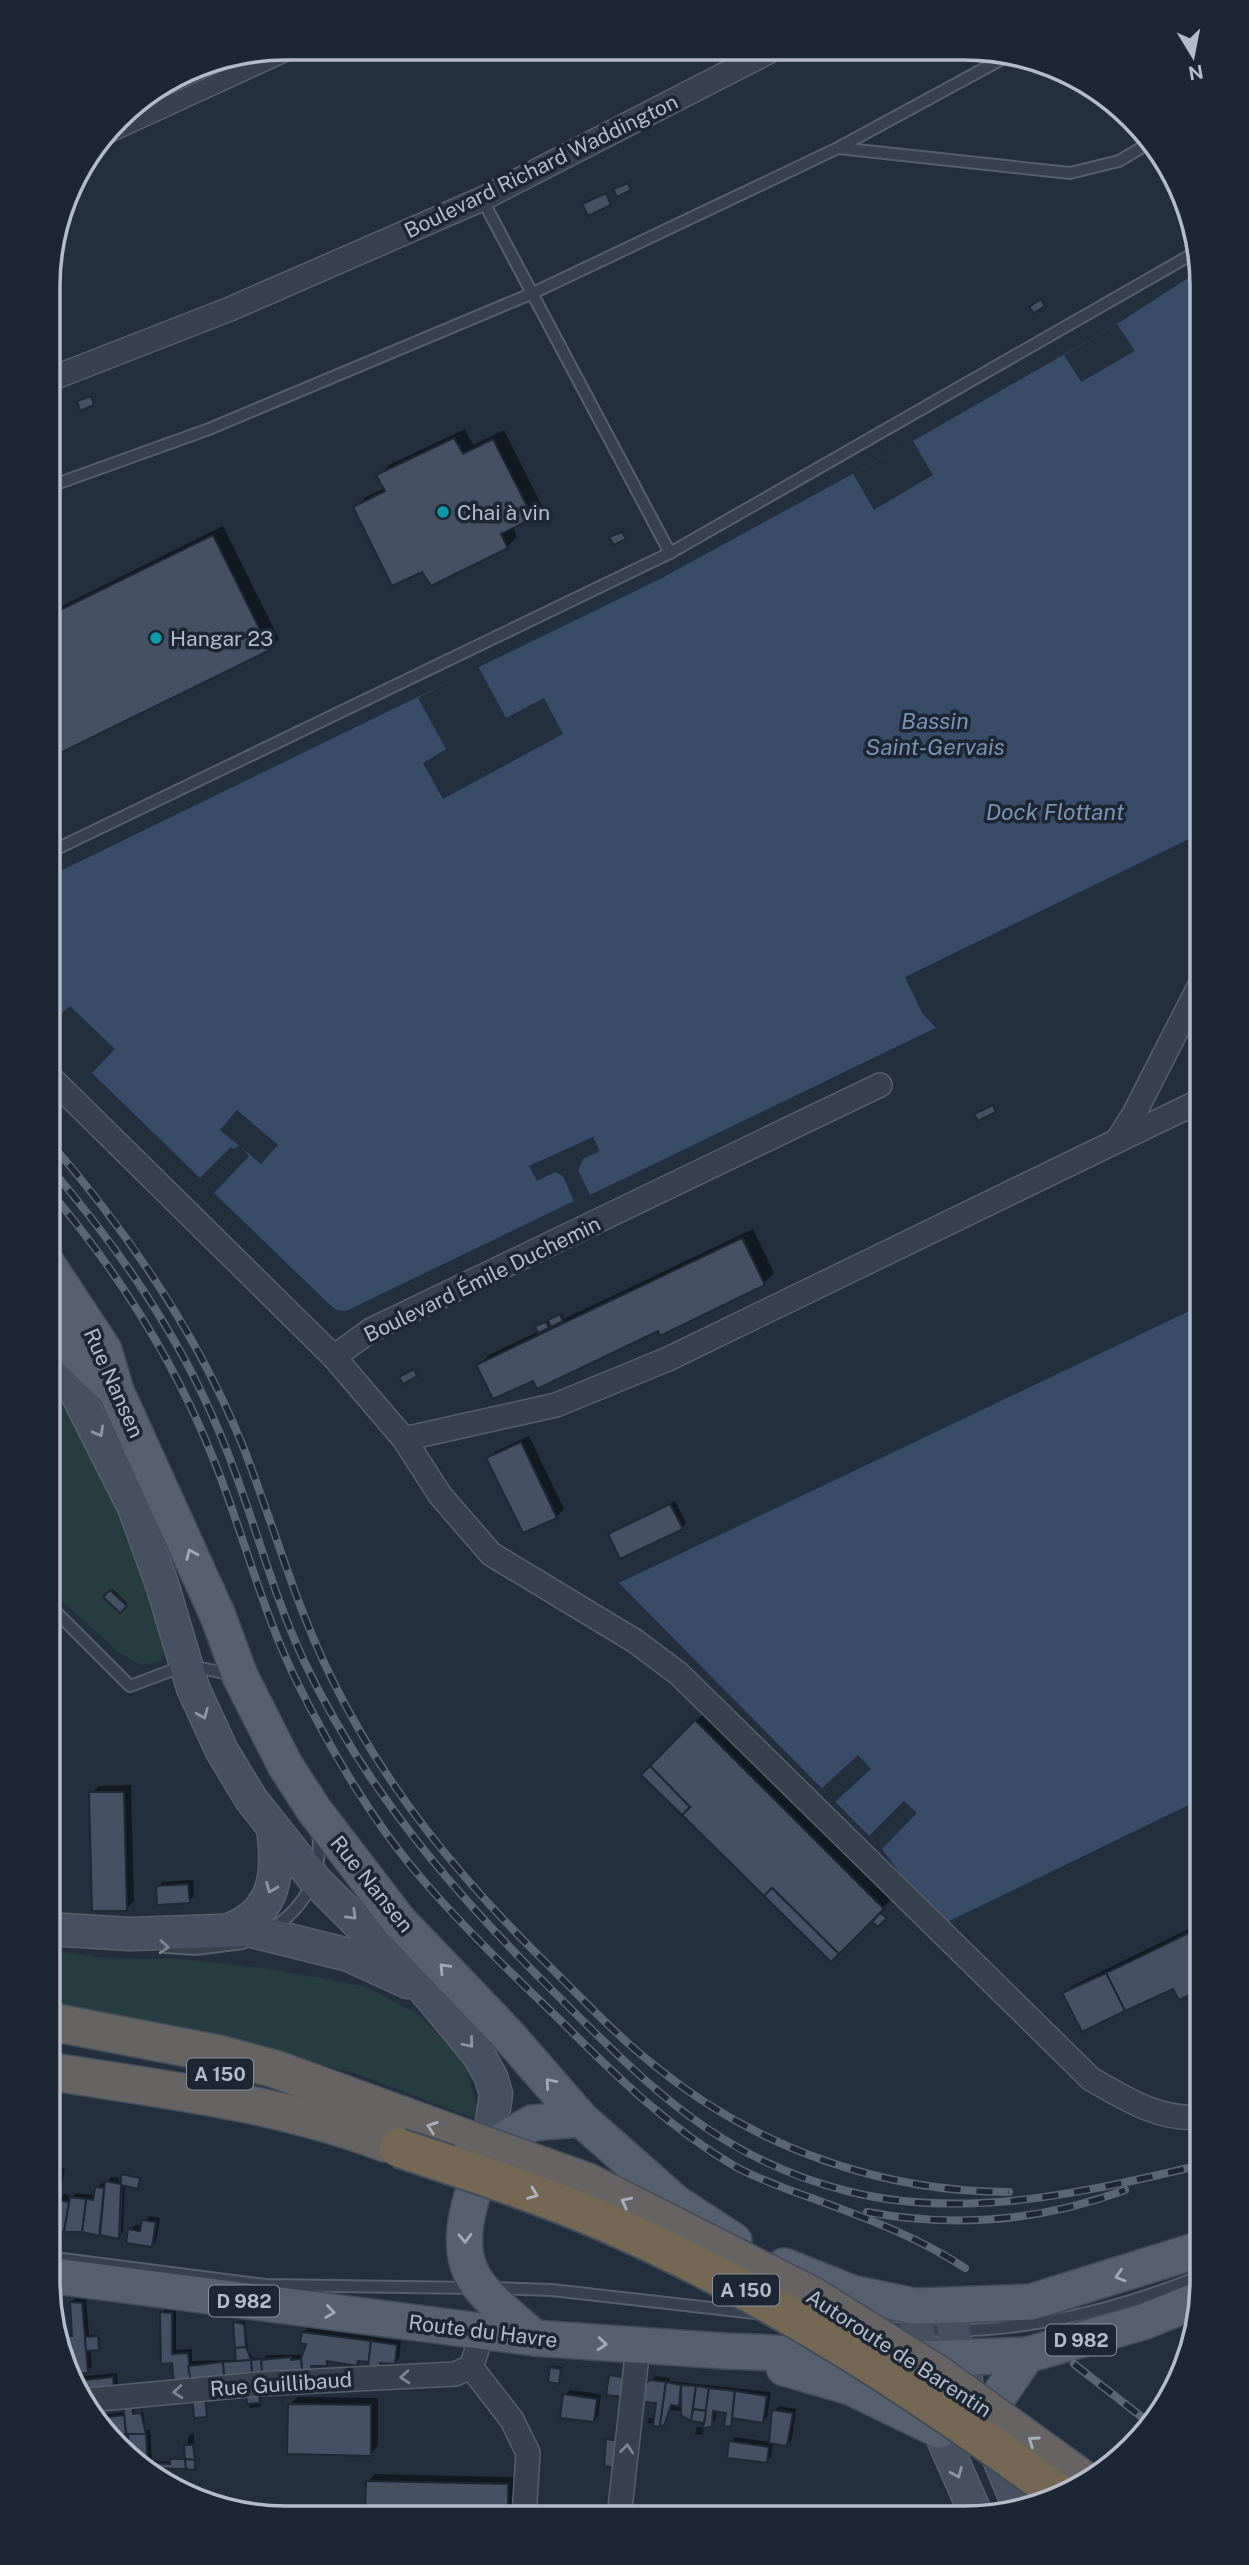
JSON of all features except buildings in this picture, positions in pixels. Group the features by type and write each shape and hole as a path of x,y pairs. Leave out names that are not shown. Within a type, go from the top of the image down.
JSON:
{"highway":[{"path":"60,2023 219,2054 275,2069 391,2134"},
{"name":"A 150","path":"60,2045 288,2087 391,2134"},
{"path":"60,2073 215,2098 391,2134"},
{"name":"A 150","path":"60,2087 200,2105 334,2136 391,2134"},
{"name":"Autoroute de Barentin","path":"391,2134 480,2145 588,2182 813,2296 939,2375 1076,2474"},
{"name":"Autoroute de Barentin","path":"391,2134 597,2219 738,2286 817,2329 930,2401 1050,2488"}],"main road":[{"name":"Rue Nansen","path":"60,1283 104,1350 116,1391 218,1616 240,1676 285,1765 314,1810 399,1921 508,2035 581,2119 676,2203 733,2241 793,2271 852,2293 918,2331"},
{"path":"60,1337 116,1391"},
{"name":"Rue Nansen","path":"60,1378 107,1448 134,1507 197,1699 217,1741 251,1799 315,1880 425,1990 478,2054 491,2077 496,2107 480,2145"},
{"path":"231,1930 254,1917 270,1892 278,1862 273,1829"},
{"path":"60,1930 166,1934 231,1930 264,1934 349,1955 425,1990 508,2035"},
{"path":"534,2338 480,2288 470,2269 463,2239 480,2145 532,2123 581,2119"},
{"name":"D 982","path":"918,2331 954,2331 1031,2302 1189,2253"},
{"name":"Route du Havre","path":"60,2277 483,2332 638,2347 725,2351 918,2331"},
{"name":"D 982","path":"918,2331 954,2331 1027,2355 1143,2322 1188,2304"},
{"path":"918,2331 939,2430 971,2505"},
{"path":"954,2331 982,2420 1016,2499"},
{"path":"725,2351 850,2386 939,2430"},
{"path":"982,2420 1027,2355"}],"street":[{"path":"127,125 267,60"},
{"name":"Boulevard Richard Waddington","path":"60,375 230,309 482,199 753,60"},
{"path":"1117,1141 1134,1114 1190,1005"},
{"name":"Boulevard Émile Duchemin","path":"334,1357 371,1330 880,1086"},
{"path":"60,1087 334,1357 404,1439 440,1495 491,1554 635,1641 679,1674 1091,2079 1140,2107 1189,2118"},
{"path":"404,1439 556,1405 668,1359 1190,1106"},
{"path":"483,2332 471,2367 512,2420 528,2453 525,2506"},
{"path":"620,2506 638,2347"},
{"name":"Rue Guillibaud","path":"95,2399 258,2384 455,2374 471,2367"}],"lane":[{"path":"60,483 209,429 533,293 838,148 996,62"},
{"path":"838,148 1070,173 1119,161 1142,148"},
{"path":"482,199 670,553"},
{"path":"60,847 670,553 1187,257"},
{"path":"60,1616 131,1686 186,1665 240,1676"},
{"path":"156,1947 227,1947 264,1934 290,1913 315,1880 319,1845 314,1810"},
{"path":"60,1940 142,1946"},
{"path":"60,2259 266,2285 552,2290 918,2331"},
{"path":"954,2331 1035,2324 1135,2302 1189,2281"}],"green space":[{"path":"60,1394 74,1402 119,1490 168,1637 161,1661 141,1665 117,1651 60,1599"},
{"path":"60,1952 105,1958 180,1959 270,1969 364,1986 420,2015 465,2065 481,2121 355,2073 227,2042 60,2009"}],"water":[{"name":"Bassin Saint-Gervais","path":"1189,277 1190,905 590,1195 578,1171 583,1159 599,1151 593,1137 530,1166 537,1180 555,1172 563,1176 574,1201 346,1311 337,1310 328,1303 214,1193 249,1156 239,1145 234,1149 231,1147 200,1178 92,1073 115,1049 70,1006 60,1015 60,871 660,579 913,441 1117,324"},
{"path":"1189,1311 1189,1805 939,1926 882,1849 619,1583"}],"pier":[{"path":"1117,324 1135,351 1081,382 1064,355"},
{"path":"913,441 933,475 874,510 853,474"},
{"path":"478,666 506,718 544,698 563,734 443,799 423,763 446,749 418,698"},
{"path":"1190,839 1190,905 937,1029 922,1013 905,977"},
{"path":"237,1110 278,1145 261,1164 220,1130"},
{"path":"593,1137 600,1151 583,1159 578,1170 590,1195 587,1196 574,1170 580,1156 595,1149 591,1141 534,1167 538,1176 555,1168 565,1173 577,1200 574,1201 563,1176 555,1172 537,1181 529,1166"},
{"path":"858,1755 871,1769 835,1802 822,1788"},
{"path":"904,1801 917,1813 882,1849 869,1836"}],"railway":[{"path":"60,1154 106,1210 158,1284 204,1362 242,1444 318,1649 352,1717 399,1792 481,1896 628,2044 697,2097 737,2122 780,2143 869,2174 915,2184 1009,2192"},
{"path":"60,1180 121,1258 184,1358 230,1458 270,1575 304,1661 356,1755 417,1841 486,1922 625,2062 657,2090 724,2140 761,2160 847,2191 891,2200 980,2203 1025,2199 1114,2185 1189,2168"},
{"path":"60,1204 120,1283 162,1351 213,1458 274,1630 299,1686 354,1786 386,1834 422,1879 490,1952 602,2062 688,2135 736,2167 897,2231 965,2268"},
{"path":"867,2212 932,2220 998,2219 1062,2209 1125,2190"},
{"path":"1074,2364 1142,2418"}],"place":[{"name":"Chai à vin","path":"443,512"},
{"name":"Hangar 23","path":"156,638"}],"water label":[{"name":"Dock Flottant","path":"1055,811"}]}
